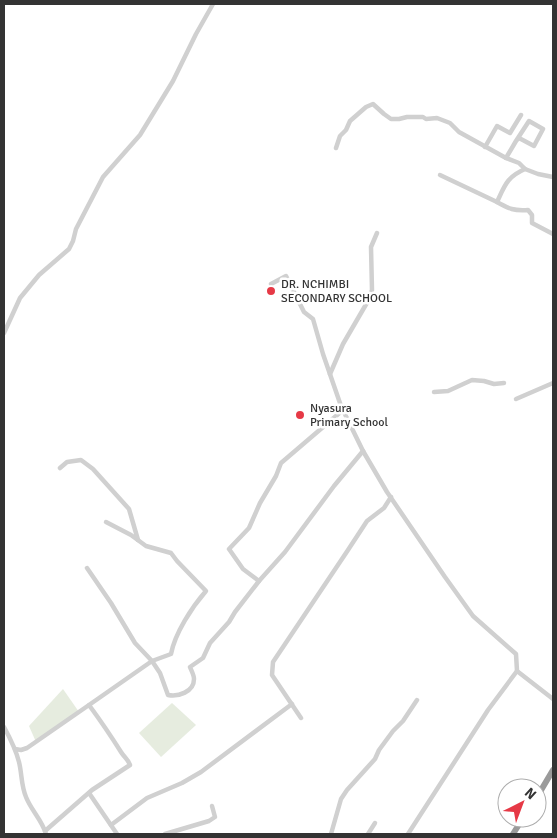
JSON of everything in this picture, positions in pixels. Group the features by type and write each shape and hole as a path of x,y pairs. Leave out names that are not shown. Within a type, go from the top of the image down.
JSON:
{"street":[{"path":"4,333 20,298 39,275 69,249 76,229 103,177 140,135 173,81 213,4"},
{"path":"336,148 340,136 346,130 350,121 366,107 373,104 391,119 423,117 426,119 437,118 450,123 459,132 506,158 519,163 525,169 553,177"},
{"path":"485,147 497,126 510,133 521,115"},
{"path":"506,158 516,140 529,121 543,129 534,146 519,138 516,140"},
{"path":"497,202 505,184 510,178 525,169"},
{"path":"440,175 508,209 528,210 532,215 532,223 553,234"},
{"path":"330,374 343,344 368,301 372,290 371,248 377,233"},
{"path":"271,284 286,276 304,312 313,319 342,410 363,451 391,497 473,616 516,654 517,671 488,710 408,834"},
{"path":"434,392 448,391 472,380 494,384 504,383"},
{"path":"516,399 553,383"},
{"path":"258,581 243,569 229,549 249,528 281,463 342,410"},
{"path":"87,568 135,642 160,673 168,695 176,697 187,692 194,680 190,667 203,658 210,642 230,622 235,612 258,581 285,552 334,486 363,451"},
{"path":"60,468 68,462 76,460 81,460 88,464 129,509 139,541"},
{"path":"301,718 272,675 273,662 366,521 384,508 391,497"},
{"path":"14,748 21,750 27,748 152,661 171,654 173,643 195,604 206,591 176,561 171,553 146,546 106,522"},
{"path":"130,535 134,526"},
{"path":"517,671 553,700"},
{"path":"331,834 341,799 374,760 379,750 403,721 417,700"},
{"path":"111,825 147,798 182,783 201,772 292,704"},
{"path":"4,726 19,763 21,784 26,798 45,832 89,793 130,765 129,760 89,705"},
{"path":"89,793 117,834"},
{"path":"166,834 209,821 215,817 212,806"},
{"path":"368,834 375,823"}],"shaded area":[{"path":"63,689 79,712 36,742 29,726"},
{"path":"172,703 196,725 161,757 139,733"}],"place":[{"name":"DR. NCHIMBI SECONDARY SCHOOL","path":"271,291"},
{"name":"Nyasura Primary School","path":"300,415"}]}
